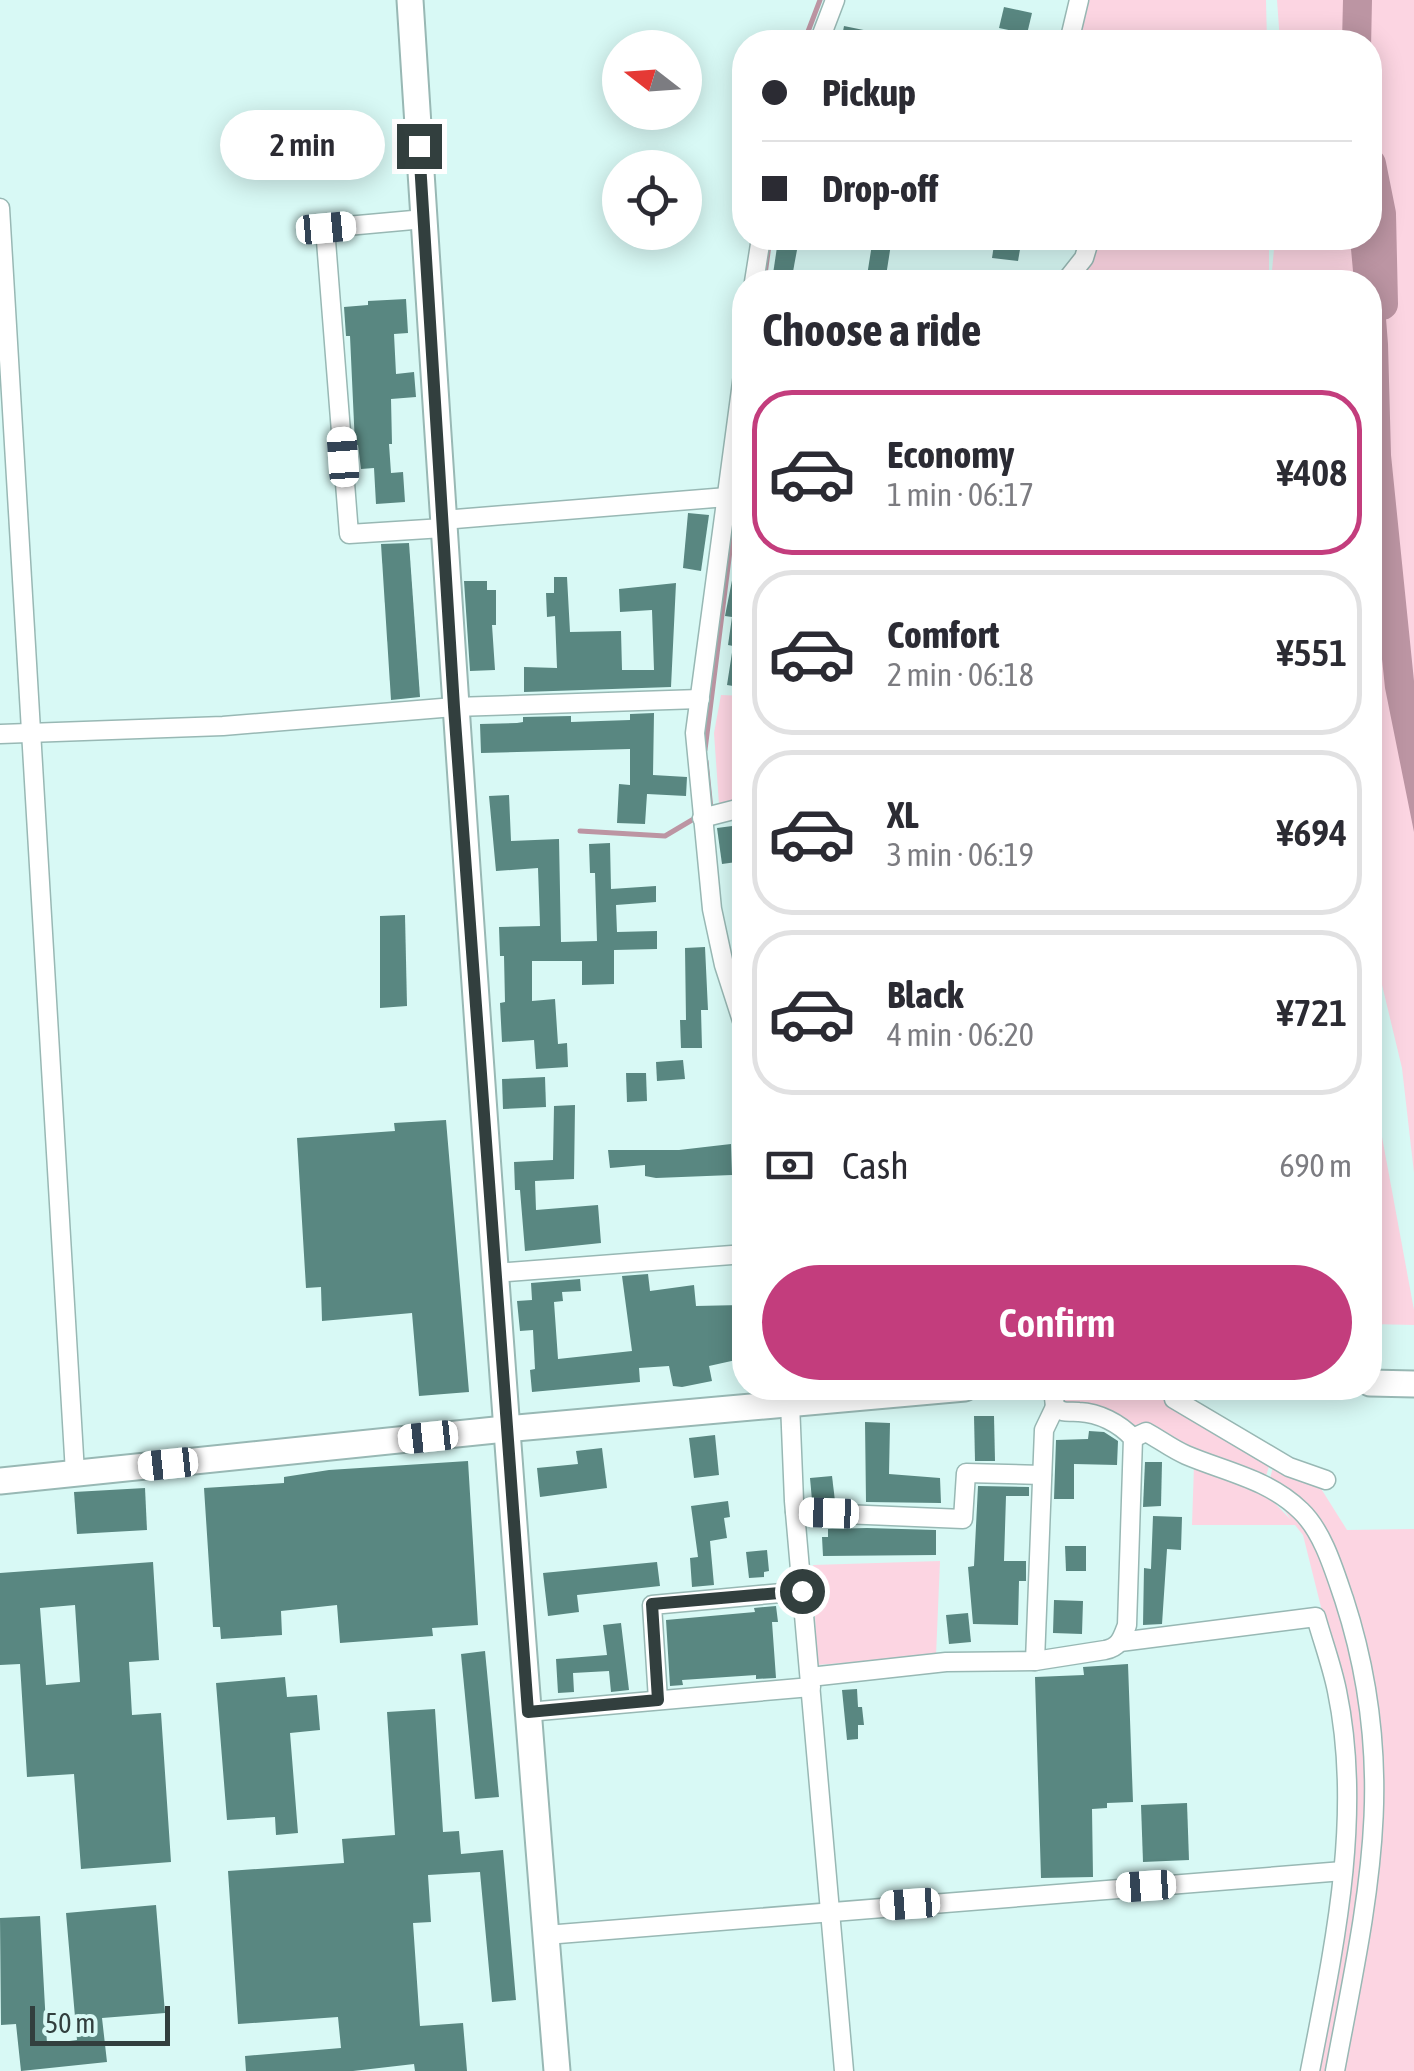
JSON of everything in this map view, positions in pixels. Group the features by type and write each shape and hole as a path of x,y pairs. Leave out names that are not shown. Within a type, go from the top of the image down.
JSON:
{"street":[{"path":"410,0 505,1429 558,2071"},
{"path":"824,30 835,0"},
{"path":"1072,30 1079,0"},
{"path":"0,208 75,1473"},
{"path":"424,219 326,228 349,534 727,497"},
{"path":"732,459 695,733 712,909 732,990"},
{"path":"0,734 223,726 454,707 700,699"},
{"path":"702,818 732,810"},
{"path":"494,1273 732,1255"},
{"path":"1382,1383 1414,1384"},
{"path":"0,1480 767,1400"},
{"path":"794,1400 796,1512 844,2071"},
{"path":"1034,1661 1044,1430 1053,1400"},
{"path":"1056,1400 1063,1413 1096,1414 1133,1438 1127,1625 1120,1642"},
{"path":"1176,1400 1278,1460 1326,1480"},
{"path":"1133,1438 1146,1432 1184,1454 1264,1483 1301,1511 1316,1531 1358,1641 1377,1784 1373,1856 1336,2071"},
{"path":"1264,1483 1278,1460"},
{"path":"796,1512 963,1518 966,1473 1042,1475"},
{"path":"658,1700 652,1604 802,1591"},
{"path":"528,1712 810,1682 830,1672 946,1662 1034,1661 1105,1650 1120,1642 1316,1618 1337,1692 1347,1799 1343,1871 1310,2071"},
{"path":"546,1935 1343,1871"}],"shaded area":[{"path":"1079,0 1266,0 1267,30 1078,30"},
{"path":"1277,0 1414,0 1414,1173 1402,1068 1382,985 1382,270 1272,270 1274,250 1382,250 1382,30 1279,30"},
{"path":"1343,0 1372,0 1371,30 1342,30"},
{"path":"1085,250 1269,250 1269,270 1070,270 1084,258"},
{"path":"1351,250 1381,250 1388,344 1391,455 1414,681 1414,832 1382,659 1382,270 1353,270"},
{"path":"721,695 732,695 732,803 719,804 714,733"},
{"path":"1382,1137 1414,1310 1414,1325 1382,1324"},
{"path":"1060,1400 1178,1400 1272,1456 1264,1483 1059,1410"},
{"path":"1194,1465 1264,1492 1291,1520 1268,1486 1273,1467 1315,1479 1347,1530 1414,1529 1414,2071 1316,2071 1333,1985 1344,1699 1303,1535 1295,1525 1192,1525"},
{"path":"940,1561 936,1656 817,1665 813,1565"}],"building":[{"path":"1004,7 1032,13 1028,30 999,28"},
{"path":"777,250 797,250 793,270 774,270"},
{"path":"871,250 890,250 887,270 868,270"},
{"path":"993,250 1020,250 1018,261 992,258"},
{"path":"406,299 408,333 394,334 396,374 414,372 416,397 391,399 389,444 391,473 403,472 405,502 376,504 374,468 361,469 355,445 350,336 346,336 344,307"},
{"path":"688,513 709,515 701,571 683,568"},
{"path":"409,543 420,697 391,700 381,544"},
{"path":"554,577 567,577 570,632 621,631 622,670 654,670 652,610 620,612 619,589 676,583 671,687 524,692 524,667 557,668 555,616 547,617 546,593 554,593"},
{"path":"732,580 732,617 725,616"},
{"path":"464,581 487,581 487,590 496,590 496,625 492,625 495,670 470,671"},
{"path":"732,652 732,686 727,685"},
{"path":"654,713 653,775 687,777 686,796 647,794 645,824 617,823 619,784 630,785 630,749 481,753 480,724 517,723 523,722 523,717 571,716 571,722 630,720 630,714"},
{"path":"509,795 511,841 559,839 561,942 597,941 595,873 590,873 589,844 610,843 611,889 656,886 656,902 616,905 617,932 657,931 657,949 614,950 614,984 582,985 582,961 532,961 532,1001 555,999 558,1044 567,1043 568,1067 536,1069 534,1040 502,1042 504,956 500,956 499,927 540,926 538,868 496,871 489,796"},
{"path":"732,826 732,863 722,864 717,828"},
{"path":"405,915 407,1006 380,1008 380,916"},
{"path":"705,947 708,1010 701,1010 702,1048 681,1048 680,1020 686,1020 685,948"},
{"path":"683,1060 685,1079 657,1081 656,1062"},
{"path":"626,1073 646,1073 647,1101 627,1102"},
{"path":"545,1077 546,1107 503,1109 502,1079"},
{"path":"575,1105 574,1179 535,1181 536,1210 598,1205 601,1243 525,1251 514,1162 553,1160 554,1106"},
{"path":"446,1120 469,1392 419,1396 412,1313 322,1321 321,1287 306,1288 297,1138 395,1131 394,1123"},
{"path":"731,1144 732,1175 656,1178 645,1176 645,1165 610,1168 608,1150 679,1150"},
{"path":"648,1274 650,1291 694,1285 696,1306 732,1305 732,1361 709,1366 712,1381 682,1387 673,1386 669,1366 639,1368 640,1382 532,1392 533,1330 520,1331 517,1301 532,1300 531,1283 580,1279 581,1291 562,1292 563,1301 554,1302 558,1359 632,1351 622,1276"},
{"path":"974,1416 994,1416 995,1461 975,1461"},
{"path":"865,1422 890,1423 889,1474 940,1478 941,1503 866,1502"},
{"path":"1089,1431 1104,1432 1118,1441 1117,1465 1074,1464 1074,1499 1054,1499 1056,1440 1088,1439"},
{"path":"715,1435 719,1475 694,1478 689,1438"},
{"path":"602,1448 607,1488 540,1497 537,1468 578,1464 576,1451"},
{"path":"468,1461 478,1625 432,1628 433,1636 340,1643 337,1605 281,1611 282,1635 221,1639 220,1627 213,1627 204,1488 284,1483 284,1477 329,1470"},
{"path":"1145,1462 1162,1462 1161,1506 1143,1507"},
{"path":"832,1476 835,1501 812,1500 810,1478"},
{"path":"978,1486 1029,1487 1029,1496 1006,1496 1004,1561 1026,1561 1026,1581 1019,1581 1018,1625 973,1624 968,1567 974,1566"},
{"path":"145,1488 147,1530 77,1534 74,1492"},
{"path":"728,1501 730,1517 724,1518 727,1538 710,1541 714,1585 692,1587 690,1558 698,1557 691,1506"},
{"path":"1153,1516 1182,1517 1181,1550 1167,1549 1162,1624 1143,1625 1144,1568 1151,1569"},
{"path":"828,1529 936,1530 936,1555 823,1556 822,1537 828,1537"},
{"path":"1065,1546 1086,1546 1086,1571 1066,1571"},
{"path":"767,1550 769,1571 764,1572 764,1577 749,1578 746,1552"},
{"path":"153,1562 159,1660 129,1662 132,1715 161,1713 171,1862 81,1869 74,1774 27,1777 20,1664 0,1665 0,1573","holes":["75,1605 80,1682 46,1685 40,1608"]},
{"path":"657,1562 660,1586 577,1595 579,1612 548,1616 543,1573"},
{"path":"1054,1600 1083,1601 1082,1634 1053,1633"},
{"path":"776,1606 778,1622 772,1622 776,1678 756,1679 756,1675 682,1680 683,1685 670,1686 666,1620 755,1612 754,1608"},
{"path":"968,1613 971,1642 949,1644 946,1615"},
{"path":"621,1623 629,1690 611,1692 609,1671 573,1673 574,1692 558,1693 556,1659 607,1655 603,1625"},
{"path":"485,1651 499,1797 475,1799 461,1654"},
{"path":"1128,1664 1133,1802 1107,1803 1107,1808 1092,1809 1093,1877 1041,1878 1035,1677 1084,1675 1083,1667"},
{"path":"285,1677 287,1697 317,1695 320,1730 290,1733 298,1833 276,1835 275,1817 227,1820 216,1683"},
{"path":"857,1689 864,1725 858,1725 858,1739 847,1740 842,1690"},
{"path":"435,1709 443,1832 459,1831 461,1854 503,1850 516,2000 492,2002 480,1872 428,1875 431,1922 413,1923 420,2026 463,2023 467,2071 415,2071 414,2064 353,2071 246,2071 245,2056 341,2048 338,2017 238,2024 228,1871 344,1863 342,1839 395,1835 387,1712"},
{"path":"1187,1803 1189,1860 1143,1862 1141,1805"},
{"path":"156,1905 165,2013 102,2018 107,2062 21,2071 16,2024 1,2025 0,1918 40,1916 47,2044 77,2040 66,1913"}],"waterway":[{"path":"809,30 820,0"},
{"path":"766,270 768,250"},
{"path":"1381,250 1381,270"},
{"path":"705,750 732,535"},
{"path":"706,761 711,809"},
{"path":"580,831 665,836 697,817"}],"route":[{"path":"419,146 454,707 528,1712 658,1700 652,1604 802,1591"}]}
